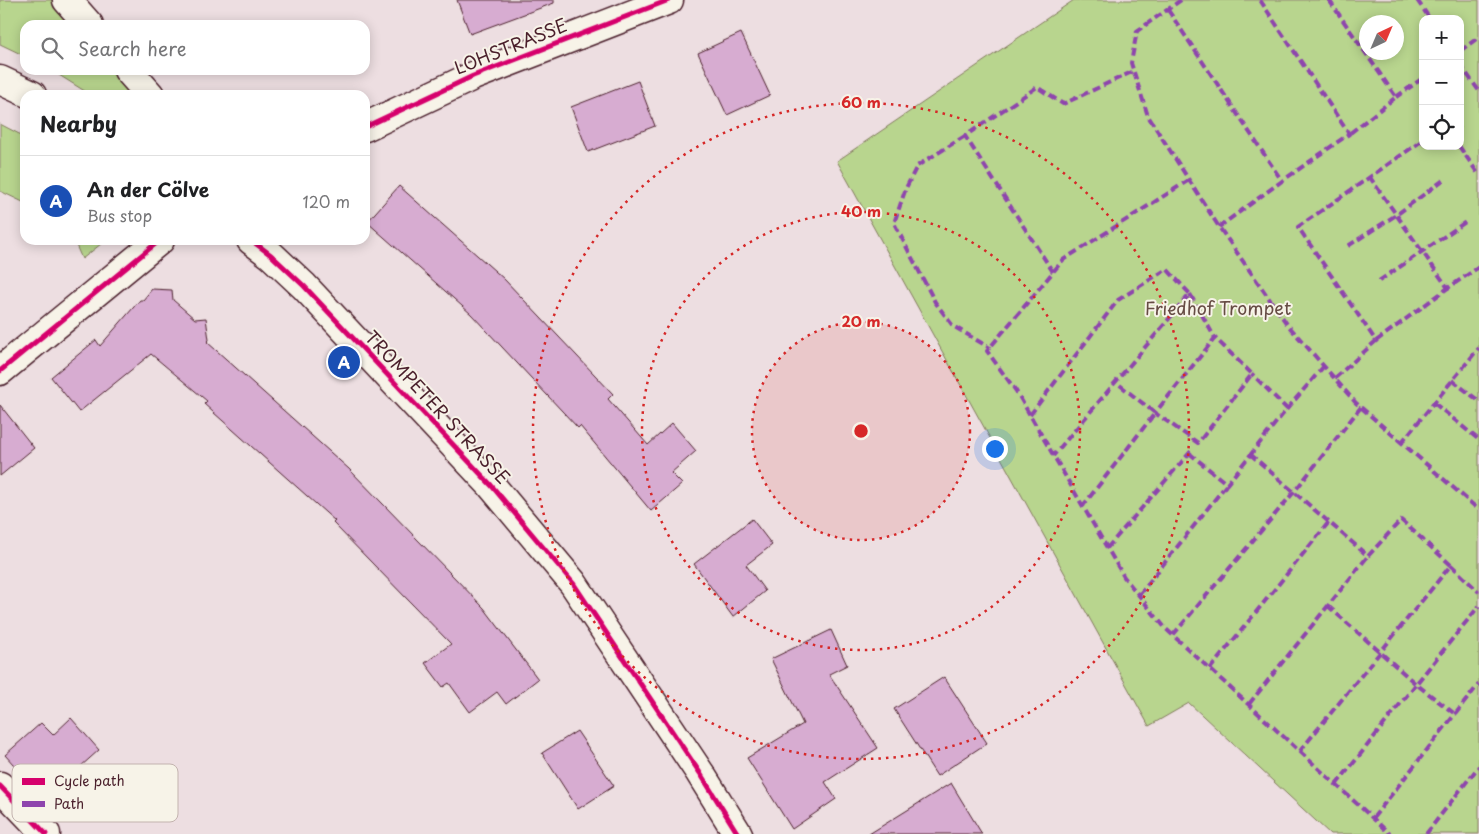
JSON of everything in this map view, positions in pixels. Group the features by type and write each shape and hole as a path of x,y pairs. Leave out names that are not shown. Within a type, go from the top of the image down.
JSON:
{"street":[{"path":"67,0 85,20"},
{"name":"LOHSTRASSE","path":"370,125 473,76 669,0"},
{"path":"132,75 146,90"},
{"path":"0,80 21,90"},
{"path":"0,371 154,245"},
{"name":"TROMPETER STRASSE","path":"258,245 304,286 491,484 573,582 700,773 738,834"},
{"path":"0,786 12,799"},
{"path":"34,822 46,834"}],"green space":[{"path":"0,0 52,0 69,20 20,20 20,54 0,44"},
{"name":"Friedhof Trompet","path":"1074,0 1479,0 1479,834 1330,834 1189,703 1149,726 837,161"},
{"path":"59,75 117,75 130,90 83,90"},
{"path":"0,124 20,134 20,201 0,191"},
{"path":"76,245 100,245 82,259"}],"building":[{"path":"457,0 554,0 554,3 470,34"},
{"path":"741,33 770,95 727,115 698,53"},
{"path":"638,81 655,126 588,152 571,107"},
{"path":"399,186 504,279 613,394 608,399 648,445 672,423 696,451 671,473 682,484 651,511 580,426 578,428 471,314 370,225 370,219"},
{"path":"152,289 172,290 173,300 195,319 206,318 209,340 207,342 349,469 484,608 538,679 506,704 497,692 470,712 449,683 443,687 425,663 451,644 333,523 335,521 204,404 207,401 151,354 79,412 51,377 96,340 100,346"},
{"path":"0,405 34,448 0,476"},
{"path":"752,519 772,545 746,565 765,591 733,617 694,564"},
{"path":"831,630 847,665 829,674 878,748 825,782 836,799 792,829 747,758 803,724 771,659"},
{"path":"944,677 987,743 937,776 894,709"},
{"path":"71,718 99,750 83,764 13,764 5,755 41,723 53,735"},
{"path":"577,731 614,786 578,809 542,753"},
{"path":"951,783 982,834 869,834"}],"marked path":[{"path":"1181,0 1137,31 1131,63 1148,116 1219,227 1287,324 1356,403 1479,510"},
{"path":"1260,0 1349,134 1282,181"},
{"path":"1329,0 1396,97 1349,134"},
{"path":"1417,0 1427,15"},
{"path":"1168,10 1282,181 1219,227"},
{"path":"1464,48 1479,37"},
{"path":"1464,70 1479,91"},
{"path":"1053,272 965,136 1037,87 1063,104 1134,71"},
{"path":"1396,97 1419,81"},
{"path":"965,136 917,166 906,188 894,223 935,302 953,326 990,348"},
{"path":"1335,378 1376,341 1298,227 1419,143"},
{"path":"1462,150 1479,175"},
{"path":"1369,176 1448,288 1479,267"},
{"path":"1348,246 1396,215 1446,178"},
{"path":"1189,180 1063,260 987,351 1016,391 1124,577 1166,629 1390,834"},
{"path":"1379,281 1467,221"},
{"path":"1030,415 1118,300 1167,269 1190,294 1053,456"},
{"path":"1376,341 1448,288"},
{"path":"1190,294 1215,338 1155,413 1198,443 1252,374 1215,338"},
{"path":"1401,443 1479,348"},
{"path":"1287,409 1324,366"},
{"path":"1189,453 1227,484 1287,409 1252,374"},
{"path":"1452,380 1479,401"},
{"path":"1082,507 1155,413 1116,382"},
{"path":"1434,403 1479,440"},
{"path":"1173,635 1294,492 1361,407"},
{"path":"1107,548 1193,449"},
{"path":"1250,454 1368,556 1401,520 1451,565 1300,751"},
{"path":"1139,595 1227,484"},
{"path":"1210,669 1329,522"},
{"path":"1249,704 1368,556"},
{"path":"1451,565 1479,592"},
{"path":"1328,606 1416,684 1479,606"},
{"path":"1336,785 1416,684 1455,714"},
{"path":"1373,818 1479,684"},
{"path":"1426,834 1479,766"}],"cycle path":[{"path":"370,125 473,76 669,0"},
{"path":"0,371 154,245"},
{"path":"258,245 304,286 491,485 573,583 700,773 738,834"},
{"path":"0,786 12,799"},
{"path":"34,822 46,834"}],"place":[{"name":"An der Cölve","path":"344,362"}]}
